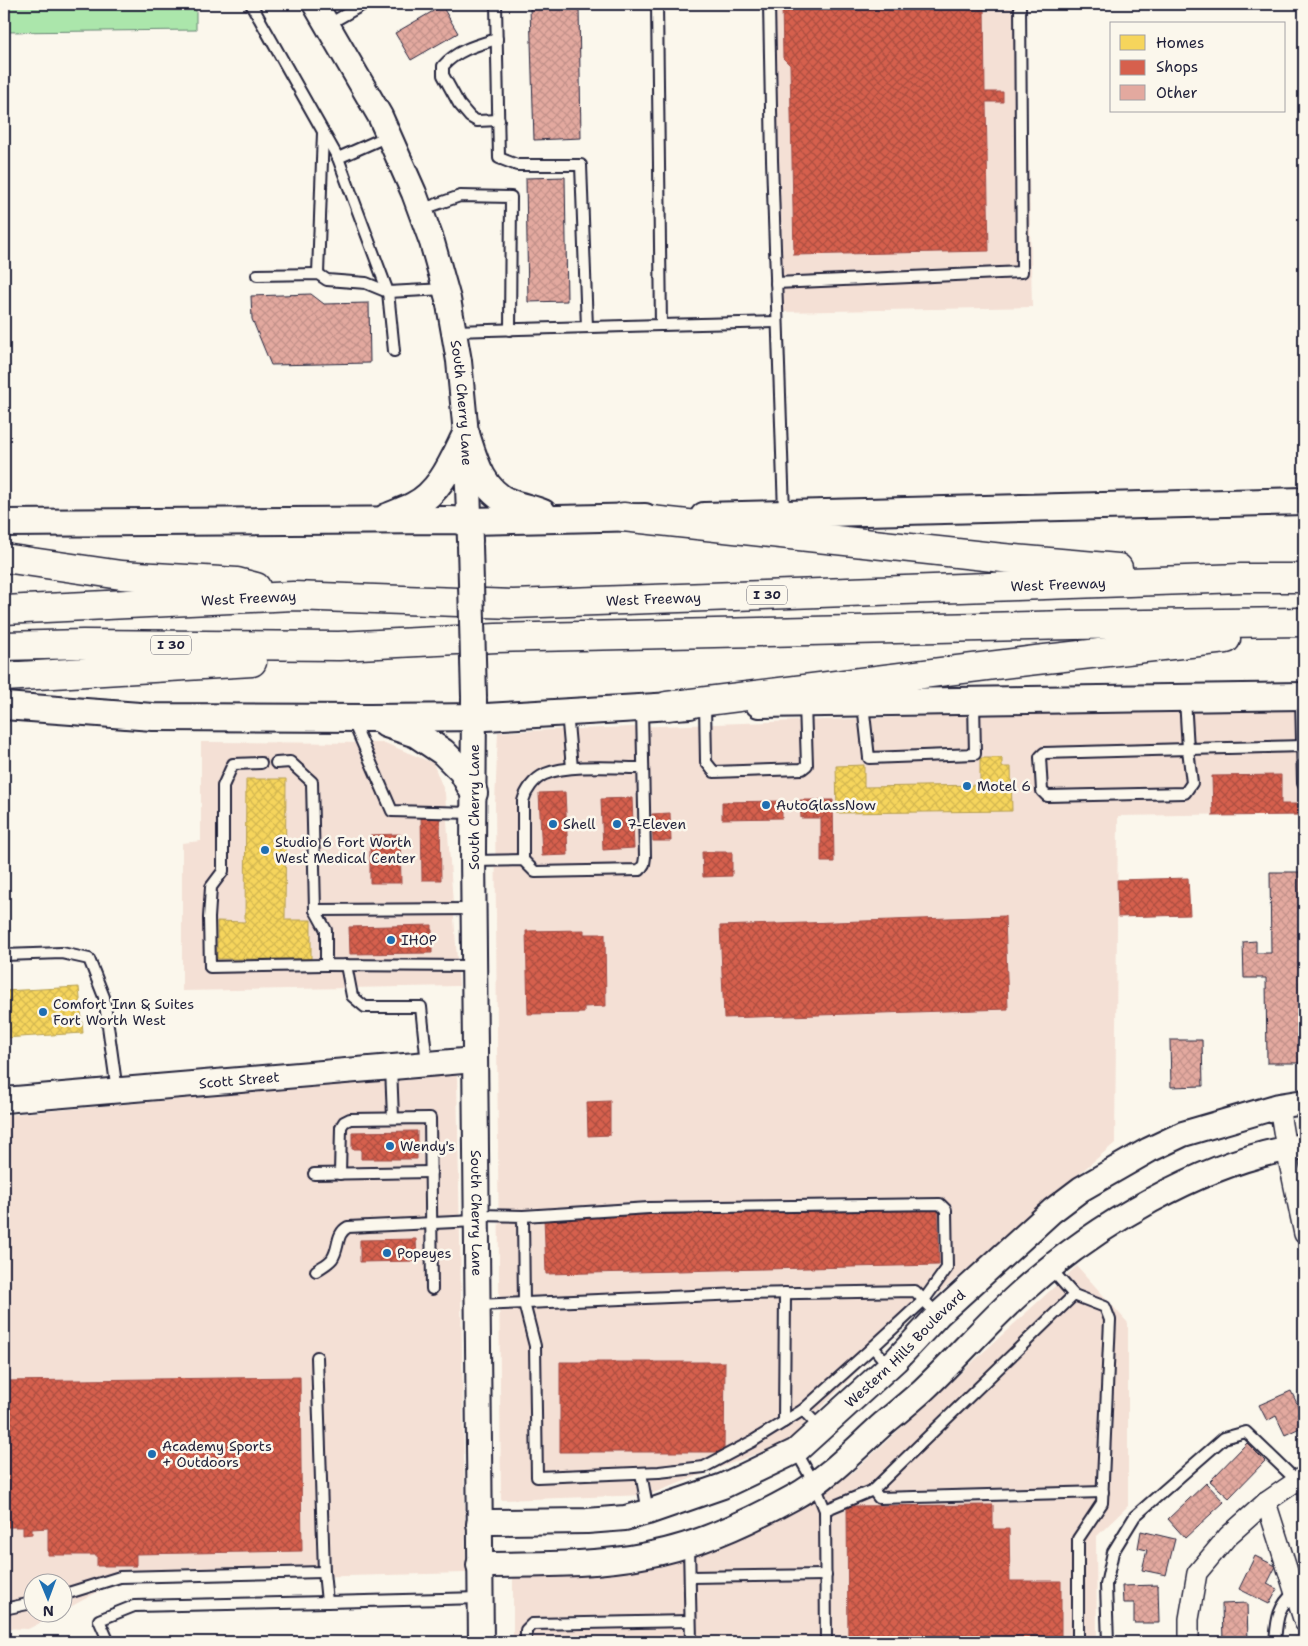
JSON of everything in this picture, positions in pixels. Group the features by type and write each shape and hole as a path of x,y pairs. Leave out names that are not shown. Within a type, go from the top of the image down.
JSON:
{"highway":[{"path":"623,517 1003,558 1241,578"},
{"path":"4,558 121,575 237,582 294,596"},
{"name":"West Freeway","path":"4,610 294,596 513,604 1241,578 1304,578"},
{"name":"I 30","path":"4,646 83,644 339,646 504,638 1072,625 1304,622"},
{"path":"654,707 804,697 1036,660 1304,630"},
{"path":"4,677 298,659 339,646"}],"main road":[{"path":"466,434 477,470 500,498 559,519"},
{"path":"376,521 414,506 432,492 444,476 466,434"},
{"path":"4,523 376,521 470,534 559,519 784,516 1304,501"},
{"path":"804,697 863,703 1303,696"},
{"path":"4,706 153,717"},
{"path":"4,722 153,717 360,718 474,707 567,712 654,707"},
{"path":"360,718 416,734 443,752 462,771 474,803"}],"street":[{"name":"South Cherry Lane","path":"315,4 380,116 420,210 432,242 445,289 459,361 466,434 474,707 474,966 481,1642"},
{"name":"Scott Street","path":"4,1100 475,1060"},
{"name":"Western Hills Boulevard","path":"479,1524 625,1518 724,1486 796,1451 889,1366 931,1307 1081,1189 1149,1150 1183,1134 1279,1106 1304,1102"},
{"path":"1279,1106 1295,1148 1304,1234"},
{"path":"479,1565 576,1563 617,1560 648,1555 689,1544 724,1531 795,1497 923,1390 1018,1294 1077,1246 1135,1209 1204,1175 1246,1159 1295,1148"},
{"path":"1189,1642 1189,1619 1197,1573 1228,1536 1266,1502 1301,1478"},
{"path":"1266,1502 1304,1622"}],"lane":[{"path":"251,4 338,158 388,292 394,352"},
{"path":"327,24 364,4"},
{"path":"496,4 499,158 517,165 581,165 587,328"},
{"path":"657,4 661,325"},
{"path":"769,4 784,516"},
{"path":"776,282 1022,272 1020,4"},
{"path":"497,39 470,47 451,57 443,66 443,76 459,104 470,117 477,121 499,120"},
{"path":"318,274 323,131"},
{"path":"338,158 388,136"},
{"path":"420,210 460,196 511,197 510,330"},
{"path":"257,275 318,274 327,280 366,283 388,292 445,289"},
{"path":"454,331 777,322"},
{"path":"1303,696 1304,785"},
{"path":"705,703 706,762 714,772 802,769 807,765 804,697"},
{"path":"1185,698 1188,749 1192,783 1186,793 1047,796 1042,791 1040,757 1044,753 1188,749 1303,746"},
{"path":"863,703 869,758 975,754 974,701"},
{"path":"644,768 572,768 545,774 533,783 526,792 523,801 523,860 535,872 640,870 644,864 645,857 644,768 654,707"},
{"path":"567,712 572,768"},
{"path":"360,718 392,811 474,803"},
{"path":"276,763 290,762 312,782 315,910 326,930 326,965"},
{"path":"261,763 233,764 223,786 222,871 211,887 209,918 210,967 326,965 474,966"},
{"path":"474,861 523,860"},
{"path":"315,910 474,909"},
{"path":"4,955 62,953 89,959 104,997 117,1091"},
{"path":"346,966 352,996 365,1007 421,1007 427,1064"},
{"path":"392,1067 393,1118"},
{"path":"340,1174 341,1127 344,1122 359,1117 430,1118 432,1289"},
{"path":"314,1174 431,1172"},
{"path":"316,1271 331,1260 336,1252 342,1230 348,1227 431,1224 476,1218 648,1208 940,1204 946,1210 947,1268 931,1307 874,1347 803,1410 753,1441 704,1467 641,1473 537,1477 535,1346 524,1303 523,1216"},
{"path":"1050,1268 1074,1295 1105,1307 1110,1320 1102,1503 1078,1539 1078,1642"},
{"path":"477,1305 785,1293 915,1291 931,1307"},
{"path":"784,1422 785,1293"},
{"path":"826,1510 873,1490 1074,1295"},
{"path":"874,1347 889,1366"},
{"path":"317,1357 324,1572 327,1602"},
{"path":"803,1410 820,1430"},
{"path":"1108,1642 1106,1586 1113,1552 1135,1516 1224,1438 1246,1432 1301,1478"},
{"path":"796,1451 814,1483 826,1510 826,1642"},
{"path":"641,1473 648,1512"},
{"path":"873,1490 879,1498 1103,1492"},
{"path":"689,1544 691,1642"},
{"path":"72,1592 120,1577 324,1572"},
{"path":"690,1578 826,1575"},
{"path":"1275,1642 1276,1626 1281,1607 1285,1600 1295,1592"},
{"path":"107,1642 99,1620 134,1606 480,1598"},
{"path":"4,1609 22,1605"},
{"path":"526,1642 526,1630 532,1624 690,1621"}],"shaded area":[{"path":"774,4 1025,4 1032,307 781,312"},
{"path":"1304,708 1304,813 1118,816 1115,1143 910,1318 787,1442 648,1495 501,1500 495,803 498,732 1036,712"},
{"path":"201,742 385,743 433,763 445,793 459,986 182,991 182,843 201,841"},
{"path":"457,1074 466,1573 116,1582 72,1606 72,1574 22,1574 22,1624 38,1624 28,1629 4,1628 4,1115"},
{"path":"1077,1266 1128,1323 1128,1506 1096,1537 1097,1642 513,1642 513,1575 665,1566 788,1511 853,1472"}],"green space":[{"path":"4,4 196,4 196,30 4,32"}],"building: Homes":[{"name":"Motel 6","path":"980,758 1002,758 1002,767 1011,767 1012,811 837,813 836,766 864,765 864,787 980,785"},
{"name":"Studio 6 Fort Worth West Medical Center","path":"246,779 286,779 285,920 311,920 311,959 217,959 217,921 245,922"},
{"name":"Comfort Inn & Suites Fort Worth West","path":"79,987 83,1033 4,1038 4,991"}],"building: Shops":[{"path":"782,4 1009,4 1009,7 984,7 985,92 1003,92 1003,102 986,102 989,251 794,255 790,65 783,58"},
{"path":"1281,775 1281,804 1304,804 1304,815 1213,816 1212,776"},
{"name":"Shell","path":"565,792 568,855 542,856 539,793"},
{"name":"7-Eleven","path":"632,798 634,848 603,850 601,799"},
{"path":"800,800 833,800 834,862 821,862 821,818 801,818"},
{"path":"782,801 782,818 722,819 722,802"},
{"path":"670,813 671,841 653,841 652,814"},
{"path":"421,814 440,814 441,880 422,880"},
{"path":"400,834 401,883 370,883 370,835"},
{"path":"702,852 732,852 732,876 703,877"},
{"path":"1188,878 1190,915 1118,917 1117,880"},
{"path":"1005,916 1008,1009 724,1018 720,926"},
{"name":"IHOP","path":"432,925 432,953 350,954 349,927"},
{"path":"584,930 584,934 605,934 606,1006 584,1007 584,1013 528,1014 526,931"},
{"path":"610,1101 610,1135 588,1136 587,1102"},
{"path":"417,1131 417,1159 361,1159 361,1149 352,1149 352,1132"},
{"path":"938,1207 939,1265 546,1274 544,1217"},
{"path":"416,1239 417,1261 360,1262 360,1240"},
{"path":"560,1362 725,1362 724,1452 560,1452"},
{"name":"Academy Sports + Outdoors","path":"300,1377 302,1551 136,1554 136,1566 97,1566 97,1555 48,1555 48,1528 32,1529 32,1534 23,1535 23,1527 4,1527 4,1381"},
{"path":"993,1505 993,1529 1009,1529 1010,1581 1061,1581 1061,1642 848,1642 847,1506"}],"building: Other":[{"path":"442,6 458,33 411,60 395,33"},
{"path":"579,7 581,138 534,140 530,8"},
{"path":"565,177 567,301 528,302 526,178"},
{"path":"311,294 324,304 369,303 370,363 271,365 252,319 251,296"},
{"path":"1270,872 1300,872 1300,914 1304,914 1304,926 1300,926 1300,953 1304,953 1304,981 1300,981 1300,990 1304,990 1304,1063 1267,1063 1266,978 1244,978 1243,942 1256,941 1256,953 1271,953"},
{"path":"1170,1040 1202,1040 1203,1086 1171,1087"},
{"path":"1291,1391 1304,1418 1304,1426 1285,1435 1276,1416 1267,1421 1259,1405"},
{"path":"1247,1443 1265,1461 1229,1498 1210,1481"},
{"path":"1206,1483 1224,1502 1185,1538 1168,1519"},
{"path":"1141,1531 1175,1539 1166,1575 1142,1570 1147,1550 1138,1548"},
{"path":"1255,1556 1276,1566 1267,1584 1277,1589 1269,1604 1239,1589"},
{"path":"1158,1585 1159,1623 1134,1623 1134,1603 1123,1603 1122,1586"},
{"path":"1247,1603 1248,1642 1223,1642 1222,1604"},
{"path":"1133,1639 1158,1639 1158,1642 1133,1642"}],"place":[{"name":"Motel 6","path":"967,786"},
{"name":"AutoGlassNow","path":"766,805"},
{"name":"Shell","path":"553,824"},
{"name":"7-Eleven","path":"617,824"},
{"name":"Studio 6 Fort Worth West Medical Center","path":"265,850"},
{"name":"IHOP","path":"391,940"},
{"name":"Comfort Inn & Suites Fort Worth West","path":"43,1012"},
{"name":"Wendy's","path":"390,1146"},
{"name":"Popeyes","path":"387,1253"},
{"name":"Academy Sports + Outdoors","path":"152,1454"}]}
